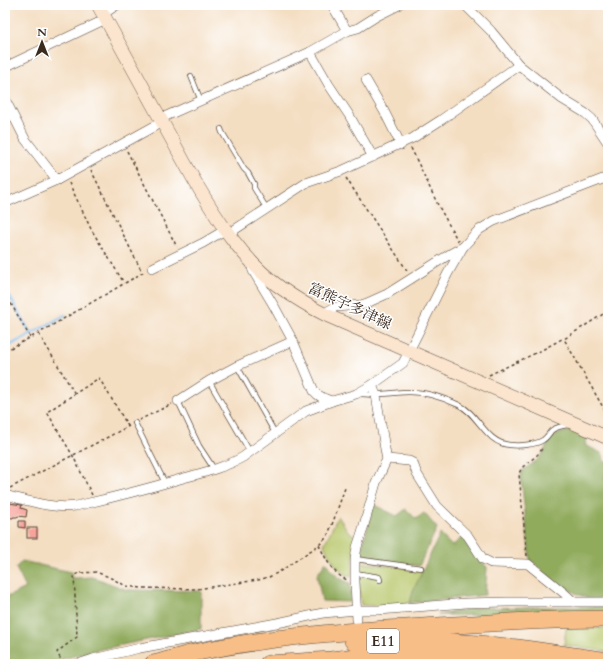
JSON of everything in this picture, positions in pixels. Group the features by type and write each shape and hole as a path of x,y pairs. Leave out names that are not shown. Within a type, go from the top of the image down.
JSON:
{"highway":[{"path":"153,664 201,651 258,641 306,635 460,624 568,619 608,619"},
{"name":"E11","path":"159,664 251,649 298,644 345,642 435,642 480,644 608,661"},
{"name":"E11","path":"268,664 332,660 380,654 479,658 540,664"},
{"path":"332,660 414,664"}],"main road":[{"name":"富熊宇多津線","path":"102,13 208,204 227,232 250,260 265,275 298,300 326,315 608,438"}],"street":[{"path":"5,67 117,5"},
{"path":"332,5 347,31"},
{"path":"5,203 57,180 123,144 161,121 164,117 310,52 347,31 358,28 377,16 400,5"},
{"path":"465,5 491,31 519,65 562,99 592,119 608,144"},
{"path":"310,52 373,157"},
{"path":"152,268 227,232 267,209 306,183 341,171 404,143 447,116 519,65"},
{"path":"366,80 404,143"},
{"path":"5,99 25,139 57,180"},
{"path":"5,495 40,504 64,507 76,506 214,470 234,462 306,411 332,400 356,394 372,385 403,363 463,247 479,230 494,222 608,177"},
{"path":"326,315 328,311 335,307 355,306 375,300 463,247"},
{"path":"250,260 253,271 293,340 314,392 324,399 332,400"},
{"path":"178,401 209,381 237,366 293,340"},
{"path":"357,620 355,560 357,547 376,483 387,459 376,395 372,385"},
{"path":"387,459 409,461 413,463 417,474 437,506 468,536 483,559 491,563 528,564 564,592 574,602"},
{"path":"78,664 140,648 323,613 466,603 608,602"}],"lane":[{"path":"191,76 202,101"},
{"path":"221,129 244,169 248,173 254,184 254,188 267,209"},
{"path":"237,366 275,433"},
{"path":"209,381 250,452"},
{"path":"356,394 376,395 408,392 431,395 465,408 492,437 503,444 519,446 544,440 553,430 574,423"},
{"path":"178,401 199,446 214,470"},
{"path":"135,423 165,483"},
{"path":"355,560 421,568"},
{"path":"355,578 379,577 380,580"}],"path":[{"path":"404,143 463,247"},
{"path":"123,144 180,254"},
{"path":"87,163 142,273"},
{"path":"341,171 412,278"},
{"path":"66,175 91,229 124,283"},
{"path":"5,351 152,268"},
{"path":"5,293 30,336"},
{"path":"480,382 483,378 564,339 608,311"},
{"path":"605,313 608,319"},
{"path":"39,333 75,394"},
{"path":"564,339 608,416"},
{"path":"95,502 73,456 47,412 99,378 128,426"},
{"path":"5,491 178,401"},
{"path":"528,564 519,474 522,467 541,452 544,446 544,440"},
{"path":"63,664 57,652 77,638 74,575 96,572 126,586 141,588 198,589 269,577 319,545 327,537 334,522 345,488"},
{"path":"319,545 330,565 337,573 345,579 355,578"}],"green space":[{"path":"569,429 588,435 585,445 603,454 604,461 608,463 604,479 608,481 607,598 590,599 577,594 556,583 530,560 521,477 522,471 540,457 554,436 569,431"},
{"path":"374,505 397,516 406,509 416,519 424,513 437,528 419,566 359,558"},
{"path":"338,516 348,531 357,537 351,577 338,568 324,545"},
{"path":"440,534 452,546 464,536 481,561 487,567 485,595 410,603 413,591"},
{"path":"22,561 71,572 72,578 91,577 127,590 201,591 201,629 97,650 50,664 10,664 5,656 5,598 26,588 16,568"},
{"path":"326,562 336,575 350,583 351,602 322,601 317,575"},
{"path":"359,562 423,570 413,591 410,603 380,606 361,605 358,574"},
{"path":"608,606 608,613 438,615 473,608"},
{"path":"566,628 608,628 608,652 564,645"}],"building":[{"path":"9,503 22,505 21,508 27,510 26,517 5,517 6,505 8,506"},
{"path":"19,521 25,521 25,528 19,527"},
{"path":"27,528 37,528 37,538 27,538"}],"waterway":[{"path":"5,288 31,334"},
{"path":"5,348 65,315"}]}
